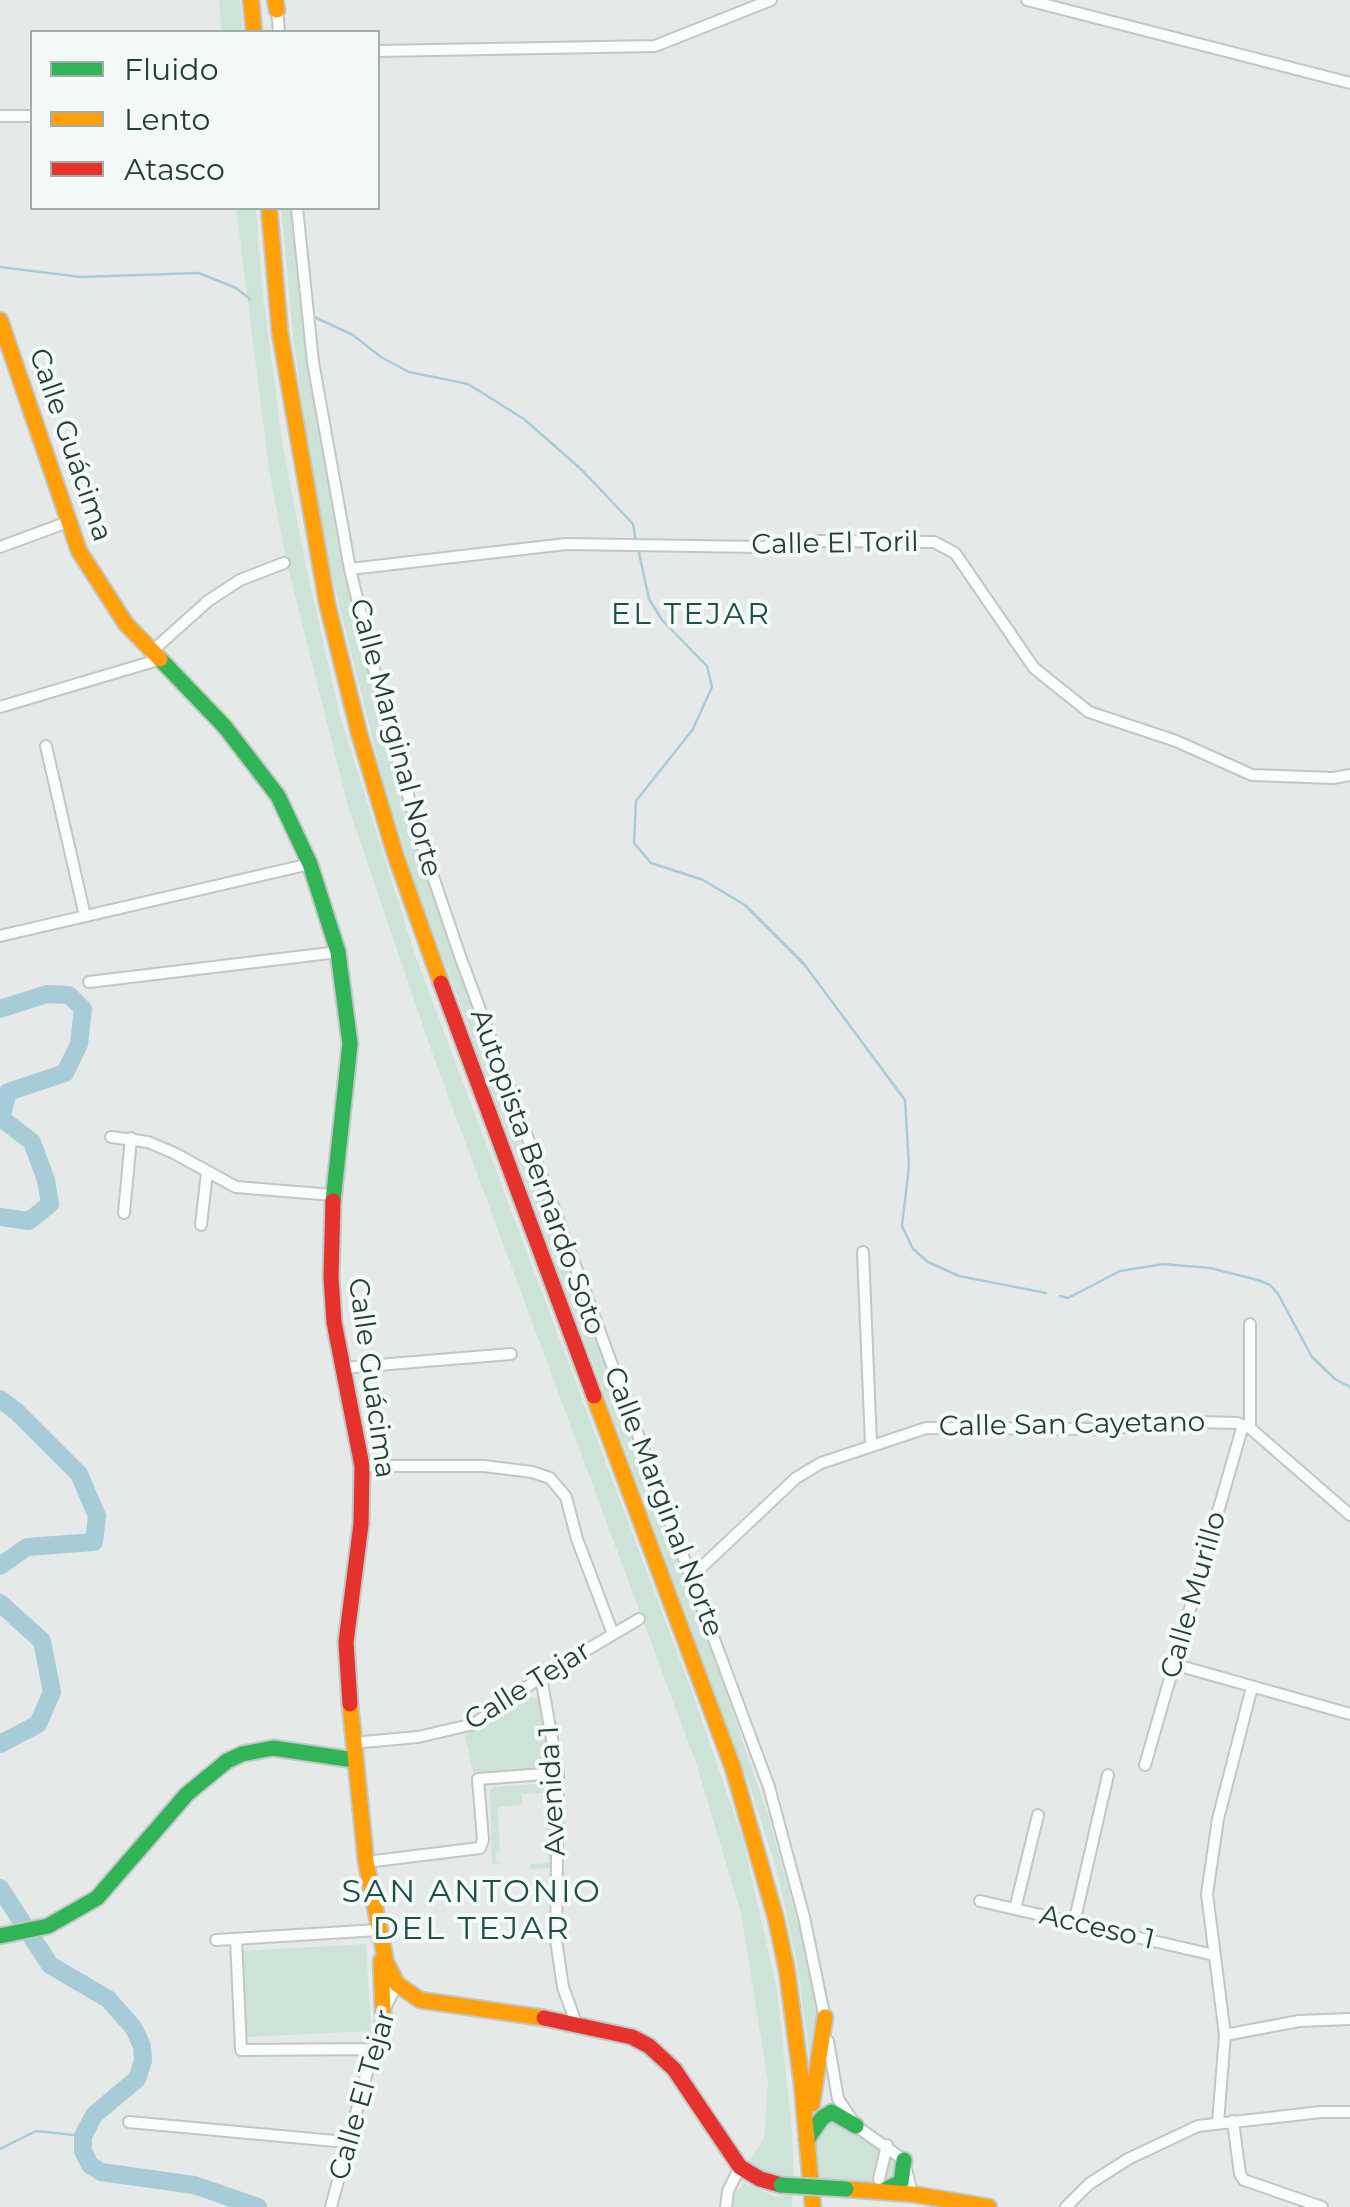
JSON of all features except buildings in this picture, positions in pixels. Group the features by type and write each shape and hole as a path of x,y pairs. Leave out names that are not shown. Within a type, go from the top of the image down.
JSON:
{"main road":[{"path":"251,0 254,30"},
{"name":"Autopista Bernardo Soto","path":"269,210 280,333 295,432 327,603 359,734 396,857 459,1035 733,1768 787,1971 812,2207"},
{"name":"Calle Guácima","path":"0,320 79,551 104,594 157,659 224,727 265,776 289,816 310,864 338,952 350,1044 333,1196 331,1278 342,1368 362,1466 361,1524 346,1642 366,1862 379,1936 397,1984"},
{"path":"5,1935 48,1926 78,1911 106,1890 187,1794 227,1761 257,1749 353,1752"},
{"path":"379,1936 383,2012"},
{"path":"397,1984 410,1996 444,2006 576,2023 632,2037 666,2061 740,2167 760,2179 781,2185 846,2190 900,2182 904,2160"},
{"path":"807,2140 824,2017"},
{"path":"807,2140 822,2118 832,2112 856,2126"},
{"name":"Autopista Bernardo Soto","path":"802,2207 807,2140"},
{"path":"878,2185 989,2207"}],"street":[{"path":"380,50 654,46 772,0"},
{"path":"1027,0 1350,83"},
{"path":"277,3 279,30"},
{"path":"0,116 30,116"},
{"name":"Calle Marginal Norte","path":"297,210 313,362 350,568 385,715 432,878 772,1795 804,1916 838,2099 856,2126"},
{"path":"0,547 68,522"},
{"path":"0,533 18,538"},
{"name":"Calle El Toril","path":"350,568 566,544 760,547 819,541 934,542 955,553 1034,668 1089,712 1176,741 1252,775 1332,778 1350,774"},
{"path":"0,707 72,683 84,684 121,674 157,659 208,601 240,580 284,564"},
{"path":"46,746 85,916"},
{"path":"0,936 310,864"},
{"path":"88,982 338,952"},
{"path":"111,1137 131,1138 174,1153 236,1188 333,1196"},
{"path":"124,1213 131,1138"},
{"path":"200,1226 207,1172"},
{"path":"863,1252 871,1444"},
{"name":"Calle Murillo","path":"1145,1766 1246,1426 1250,1324"},
{"path":"342,1368 511,1354"},
{"name":"Calle San Cayetano","path":"691,1577 796,1478 871,1444 926,1428 1096,1430 1198,1422 1246,1426"},
{"path":"1246,1426 1350,1515"},
{"path":"362,1466 484,1466 550,1478 566,1497 577,1539 614,1634"},
{"name":"Calle Tejar","path":"353,1752 465,1728 497,1710 540,1677 639,1619"},
{"path":"1173,1664 1350,1714"},
{"name":"Avenida 1","path":"540,1677 558,1773 556,1940 564,1987 576,2023"},
{"path":"1218,2122 1225,2034 1206,1894 1211,1857 1252,1687"},
{"path":"366,1862 480,1848 483,1840 478,1779 558,1773"},
{"path":"1074,1922 1108,1774"},
{"path":"1015,1909 1038,1815"},
{"name":"Acceso 1","path":"980,1901 1214,1954"},
{"path":"216,1940 379,1936"},
{"path":"236,1938 241,2050 373,2049"},
{"name":"Calle El Tejar","path":"332,2205 383,2012 397,1984"},
{"path":"1225,2034 1299,2020 1350,2019"},
{"path":"1066,2207 1089,2184 1128,2159 1198,2126 1350,2112"},
{"path":"1233,2121 1244,2180 1322,2207"},
{"path":"130,2122 346,2142"},
{"path":"856,2126 904,2160 912,2194"},
{"path":"878,2185 887,2145"},
{"path":"726,2207 728,2191 740,2167"}],"green space":[{"path":"219,0 240,0 243,30 222,30"},
{"path":"236,210 256,210 282,441 340,716 415,955 691,1689 743,1840 777,1990 794,2181 761,2172 748,2163 764,2138 768,2082 741,1913 696,1763 434,1058 348,806 286,560 269,469"},
{"path":"281,210 292,210 346,571 376,707 412,837 508,1111 562,1244 702,1621 768,1815 801,1934 818,2020 811,2070 797,1963 777,1871 752,1793 412,874 381,773 328,560 293,336"},
{"path":"527,1696 540,1700 550,1765 543,1769 473,1773 465,1735"},
{"path":"549,1783 553,1787 553,1868 530,1869 530,1864 549,1863 544,1793 522,1794 522,1805 498,1807 500,1852 496,1853 496,1861 503,1863 492,1864 490,1790"},
{"path":"366,1944 371,2031 247,2037 243,1951"},
{"path":"834,2120 888,2151 898,2169 889,2187 817,2185 815,2135"},
{"path":"744,2183 776,2197 793,2193 792,2207 733,2207 735,2193"}],"waterway":[{"path":"0,267 81,277 199,273 236,288 250,299"},
{"path":"312,316 353,335 409,372 468,384 524,419 582,470 633,524 636,541"},
{"path":"638,548 649,599 662,620 707,666 712,687 693,729 636,801 634,843 651,863 703,880 745,905 804,964 905,1100 909,1166 902,1226 913,1249 928,1262 959,1276 1046,1293"},
{"path":"0,1009 47,994 69,995 83,1009 79,1044 65,1073 8,1092 1,1118 32,1142 50,1204 29,1221 0,1217"},
{"path":"1060,1296 1068,1298 1120,1271 1164,1264 1210,1268 1258,1280 1278,1294 1312,1357 1335,1379 1350,1387"},
{"path":"0,1399 79,1474 97,1516 94,1542 27,1547 0,1566"},
{"path":"0,1603 42,1641 52,1692 38,1724 0,1744"},
{"path":"0,1888 50,1965 108,1999 133,2027 142,2046 143,2061 137,2079 94,2115 83,2136 83,2151 90,2165 101,2172 194,2185 258,2207"},
{"path":"0,2149 36,2131 83,2136"}],"traffic: fast":[{"path":"160,659 225,727 278,796 310,864 338,952 350,1044 333,1201"},
{"path":"0,1936 48,1926 97,1898 187,1794 227,1761 273,1748 354,1760"},
{"path":"807,2140 822,2118 832,2112 856,2126"},
{"path":"885,2190 901,2182 904,2160"},
{"path":"781,2185 846,2189"}],"traffic: slow":[{"path":"251,0 254,30"},
{"path":"275,0 277,10"},
{"path":"269,210 280,333 327,603 359,733 396,857 441,983"},
{"path":"0,320 79,551 126,624 160,659"},
{"path":"594,1396 733,1768 776,1919 802,2085 813,2207"},
{"path":"350,1704 366,1862 386,1962 397,1984 420,2000 544,2018"},
{"path":"381,1961 383,2012"},
{"path":"812,2104 825,2017"},
{"path":"846,2189 912,2194 989,2207"}],"traffic: jam":[{"path":"441,983 594,1396"},
{"path":"333,1201 334,1322 362,1466 361,1524 346,1642 350,1704"},
{"path":"544,2018 632,2037 649,2046 674,2069 740,2167 781,2185"}],"district":[{"name":"EL TEJAR","path":"691,615"},
{"name":"SAN ANTONIO DEL TEJAR","path":"472,1912"}]}
